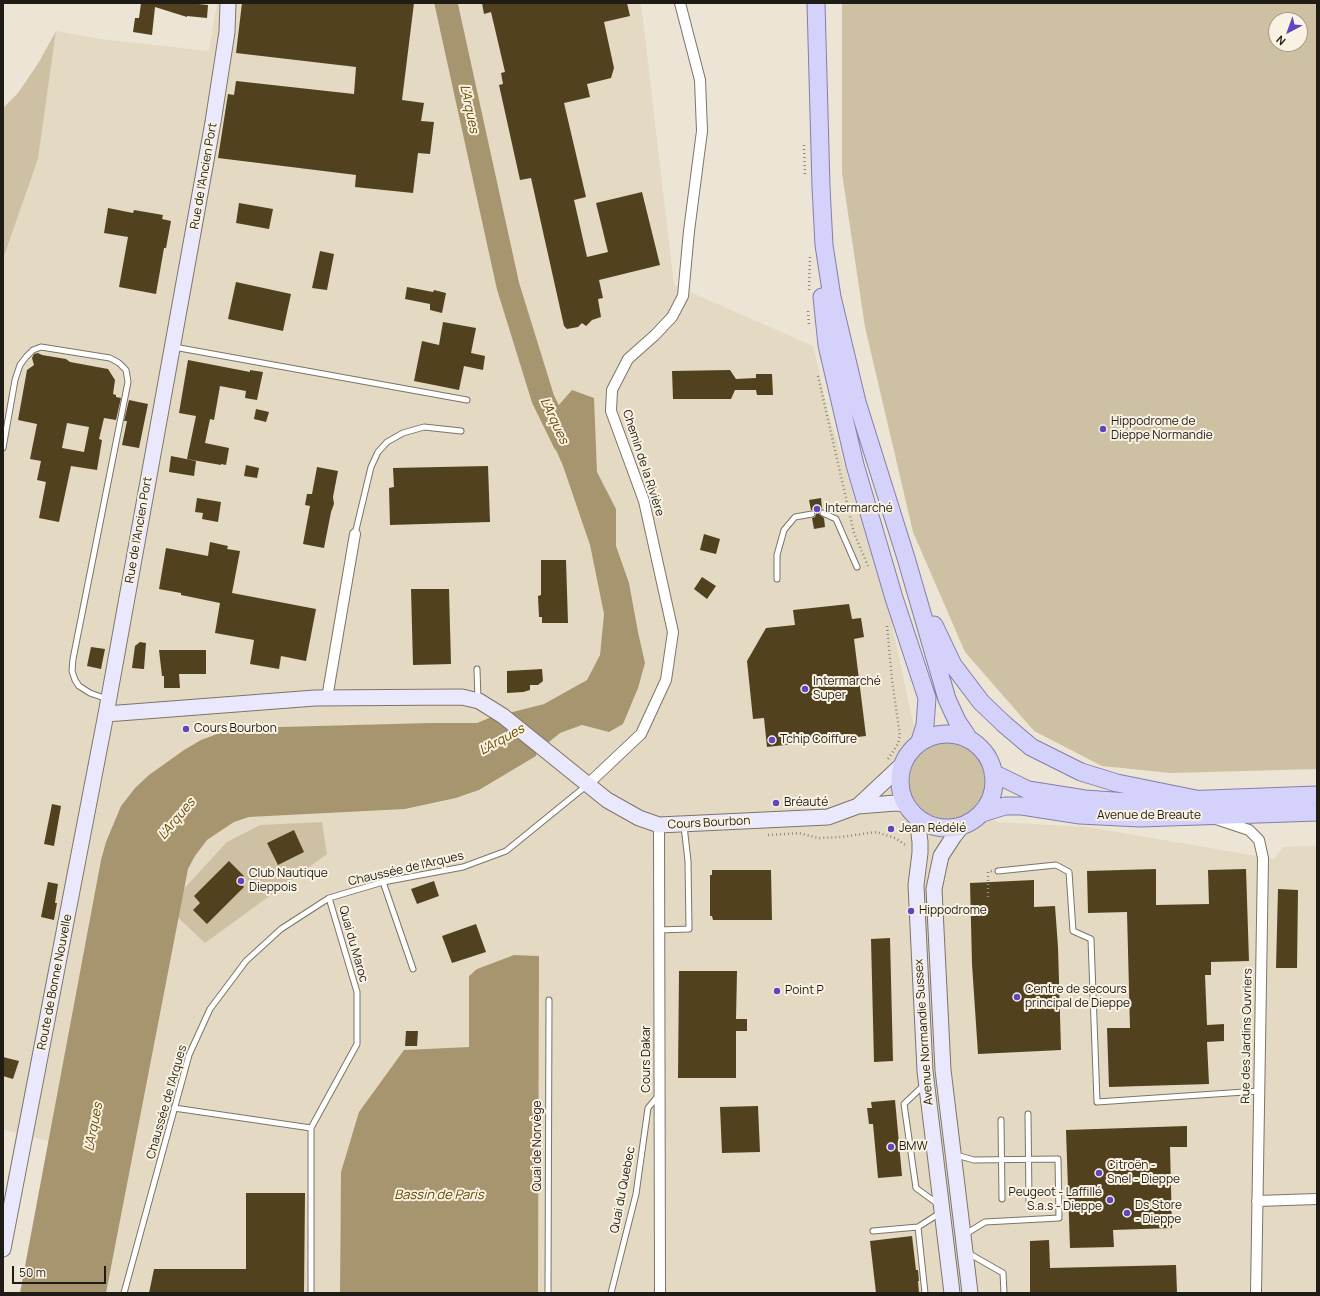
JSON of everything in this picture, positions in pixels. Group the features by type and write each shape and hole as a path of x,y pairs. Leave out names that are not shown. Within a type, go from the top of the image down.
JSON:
{"main road":[{"name":"Rue de l'Ancien Port","path":"107,706 213,122 226,32 228,3"},
{"path":"816,3 824,245 832,297 844,352 856,402 906,558 946,699 967,736 983,749 991,765 993,773 993,791 989,802 982,813 977,818 962,826 951,829 933,827 917,818 905,804 901,791 900,776 904,763 920,741 925,725 927,698 894,598 855,464 827,346 818,244 821,186"},
{"path":"906,558 939,637 954,665 981,702 1004,724 1032,747 1081,772 1117,783 1196,799"},
{"name":"Cours Bourbon","path":"107,706 327,698 462,697 478,701 503,716 607,800 638,818 659,825 828,817 858,806 896,803 905,804"},
{"name":"Route de Bonne Nouvelle","path":"3,1249 107,706"},
{"path":"920,741 932,734 943,732 953,732 967,736"},
{"name":"Cours Bourbon","path":"858,806 904,763"},
{"name":"Avenue de Breaute","path":"993,773 1028,790 1086,799 1128,802 1317,795"},
{"name":"Avenue de Breaute","path":"982,813 1005,806 1022,806 1080,815 1140,818 1317,812"},
{"name":"Avenue Normandie Sussex","path":"917,818 920,853 916,885 926,1082 952,1293"},
{"name":"Avenue Normandie Sussex","path":"962,826 941,856 934,889 943,1070 970,1293"}],"street":[{"name":"Chemin de la Rivière","path":"588,784 640,734 666,680 673,632 644,501 611,411 612,390 628,359 655,335 672,317 683,296 689,231 702,131 700,80 680,3"},
{"path":"327,698 355,534"},
{"name":"Rue des Jardins Ouvriers","path":"1205,815 1249,830 1259,840 1263,858 1256,1293"},
{"name":"Cours Dakar","path":"659,825 660,1293"},
{"path":"1257,1201 1317,1199"}],"lane":[{"path":"3,448 15,380 20,365 33,350 41,347 110,358 120,363 126,370 128,382 72,671 79,686 107,706"},
{"path":"173,347 467,400"},
{"path":"355,534 372,467 378,452 387,442 403,433 424,427 461,431"},
{"path":"823,513 836,519 857,567"},
{"path":"777,579 777,555 784,530 795,517 812,514"},
{"path":"477,669 478,701"},
{"name":"Chaussée de l'Arques","path":"124,1293 189,1055 210,1009 246,961 281,929 329,898 383,882 463,867 506,851 588,784"},
{"path":"659,930 689,929 688,861 683,824"},
{"path":"998,871 1056,865 1070,872 1073,931 1091,939 1097,1102 1259,1091"},
{"path":"383,882 413,968"},
{"name":"Quai du Maroc","path":"311,1293 311,1128 357,1044 357,992 329,898"},
{"name":"Quai de Norvège","path":"548,1293 549,1000"},
{"path":"873,1230 918,1227 942,1209 916,1188 904,1104 926,1082"},
{"name":"Quai du Quebec","path":"611,1293 636,1194 648,1108 660,1094"},
{"path":"174,1108 311,1128"},
{"path":"1028,1114 1029,1201"},
{"path":"1001,1120 1002,1199"},
{"path":"953,1154 974,1160 1058,1160 1059,1218 985,1222 964,1236"},
{"path":"918,1227 925,1293"},
{"path":"966,1251 1003,1273 1004,1293"}],"path":[{"path":"782,835 799,833 818,838 841,837 876,832 895,838 920,853"},
{"path":"988,897 988,872 998,871"}],"shaded area":[{"path":"217,3 641,3 674,285 813,346 829,415 890,615 914,728 997,822 1088,827 1274,859 1283,847 1317,846 1317,1293 538,1293 539,956 514,955 477,969 469,976 469,1047 404,1050 341,1172 340,1293 106,1293 188,869 195,856 207,840 234,822 249,817 405,809 467,795 479,790 536,756 537,752 560,733 582,725 608,732 645,663 629,583 616,546 616,509 597,472 594,398 544,422 563,466 590,545 604,614 600,655 588,680 544,704 489,718 477,723 241,728 225,731 201,740 149,775 135,788 121,806 101,860 49,1141 3,1129 3,259 38,159 56,31 101,39 209,51"},
{"name":"Hippodrome de Dieppe Normandie","path":"842,3 1317,3 1317,769 1171,773 1102,766 1034,731 965,652 913,532 865,327 842,173"},
{"path":"56,31 38,159 3,259 3,108 18,93 39,62"},
{"path":"948,741 963,744 976,752 984,765 987,780 984,795 976,808 963,816 948,819 933,816 920,808 912,795 909,780 912,765 920,752 933,744"},
{"name":"Club Nautique Dieppois","path":"322,822 327,854 205,943 167,907 227,842 260,825"}],"water":[{"path":"572,390 594,398 597,472 616,509 616,546 629,583 645,663 638,688 623,724 609,732 582,725 560,733 537,752 536,756 479,790 456,798 405,809 249,817 234,822 207,840 195,856 188,869 106,1293 20,1293 101,860 106,842 121,806 135,788 149,775 201,740 225,731 241,728 477,723 489,718 544,704 587,680 600,655 604,614 590,545 563,466 544,422"},
{"name":"Bassin de Paris","path":"514,955 539,956 538,1293 340,1293 341,1172 359,1112 404,1050 469,1047 469,976 477,969"}],"building":[{"path":"141,3 189,3 208,5 207,18 187,17 155,7 152,35 133,32 135,18 139,18"},
{"path":"242,3 414,3 402,100 424,103 421,121 434,122 430,154 418,153 413,193 355,187 356,175 218,158 228,94 234,95 236,81 354,94 356,67 236,53"},
{"path":"482,3 627,3 630,16 604,22 614,68 611,78 587,84 590,97 564,103 586,197 574,200 587,257 608,252 596,203 642,192 660,265 599,280 603,298 598,299 601,317 592,320 586,326 582,323 578,327 567,329 564,326 531,178 520,180 499,85 503,84 501,73 505,72 491,12 484,14"},
{"path":"239,203 273,209 269,229 236,223"},
{"path":"108,208 133,213 134,210 163,215 162,219 171,221 166,248 164,248 156,294 119,287 128,237 104,233"},
{"path":"320,251 334,254 327,290 312,288"},
{"path":"236,282 291,294 283,331 228,319"},
{"path":"407,287 446,293 442,313 430,310 430,304 405,299"},
{"path":"443,322 476,328 471,353 485,356 483,370 464,366 459,390 414,381 422,341 439,345"},
{"path":"38,353 66,359 70,362 108,369 115,380 113,394 116,395 116,397 121,398 116,420 104,418 99,439 102,440 97,470 71,466 59,522 39,518 46,482 37,480 41,461 30,459 37,424 18,420 27,370 34,365 32,358 34,354","holes":["67,423 89,427 84,452 62,448"]},
{"path":"188,360 250,372 250,370 263,372 257,400 245,398 246,391 220,386 214,420 210,419 205,443 229,448 226,465 187,459 196,416 179,413"},
{"path":"730,370 736,379 756,378 756,374 772,374 773,395 757,395 756,390 735,390 731,399 673,399 672,371"},
{"path":"129,400 148,404 139,448 122,445 127,421 124,421"},
{"path":"256,409 269,412 266,422 254,419"},
{"path":"171,456 196,461 194,476 169,472"},
{"path":"246,465 259,468 257,478 244,476"},
{"path":"488,466 490,522 390,525 389,488 394,487 393,468"},
{"path":"317,467 338,471 333,497 334,504 324,548 303,544 310,506 305,505 307,494 312,494"},
{"path":"197,498 221,502 218,522 202,519 203,513 195,512"},
{"path":"821,498 822,509 819,514 824,518 825,527 814,529 812,518 815,517 816,514 815,511 811,510 809,500"},
{"path":"704,534 720,539 716,554 700,550"},
{"path":"210,542 228,546 227,549 240,551 232,593 316,609 306,661 281,656 279,669 250,664 254,640 215,633 220,603 159,589 166,548 208,556"},
{"path":"541,560 566,560 568,623 542,623 542,617 539,617 538,596 541,595"},
{"path":"702,577 716,586 707,599 694,589"},
{"path":"411,589 449,589 451,664 413,665"},
{"name":"Intermarché Super","path":"849,604 852,619 861,618 864,637 854,639 866,736 767,747 764,718 753,719 747,661 766,628 795,625 793,610"},
{"path":"140,642 146,643 144,669 132,668 135,646"},
{"path":"91,647 105,649 101,669 87,666"},
{"path":"159,650 206,650 206,674 179,674 180,688 164,688 164,676 162,676"},
{"path":"542,669 543,681 538,685 530,685 530,690 523,692 507,693 507,671"},
{"path":"52,804 61,806 54,846 44,844"},
{"path":"294,830 304,852 278,865 267,843"},
{"path":"229,861 244,876 239,882 244,887 207,924 193,910 200,903 194,896"},
{"path":"1156,869 1156,905 1209,904 1208,870 1246,869 1249,961 1211,962 1211,975 1205,975 1207,1025 1224,1024 1224,1041 1207,1042 1209,1084 1109,1087 1107,1028 1130,1028 1127,912 1088,913 1087,871"},
{"path":"712,870 771,870 772,920 713,920 712,916 710,916 710,875 712,875"},
{"path":"1034,880 1034,907 1055,906 1058,947 1061,1050 978,1054 972,964 970,883"},
{"path":"434,881 439,896 417,904 411,889"},
{"path":"48,882 58,884 54,920 41,917"},
{"path":"1278,889 1298,890 1297,968 1276,968"},
{"path":"476,924 486,952 452,963 442,936"},
{"path":"890,938 893,1061 874,1062 871,939"},
{"path":"679,971 737,971 736,1019 747,1019 747,1031 736,1031 736,1078 678,1078"},
{"path":"406,1031 418,1031 417,1046 405,1046"},
{"path":"3,1057 19,1061 13,1079 3,1076"},
{"path":"895,1100 902,1176 878,1178 873,1124 869,1124 867,1108 872,1108 871,1102"},
{"path":"758,1106 760,1152 722,1153 720,1107"},
{"path":"1187,1126 1187,1147 1170,1147 1172,1228 1113,1230 1114,1247 1070,1248 1066,1130"},
{"path":"246,1193 305,1193 304,1293 149,1293 154,1269 246,1269"},
{"path":"912,1236 916,1270 918,1270 919,1293 876,1293 870,1241"},
{"path":"1049,1240 1050,1268 1176,1265 1177,1293 1030,1293 1030,1241"}],"waterway":[{"name":"L'Arques","path":"446,3 508,286 543,399 564,442"}],"place":[{"name":"Hippodrome de Dieppe Normandie","path":"1103,429"},
{"name":"Intermarché","path":"817,509"},
{"name":"Intermarché Super","path":"805,689"},
{"name":"Cours Bourbon","path":"186,729"},
{"name":"Tchip Coiffure","path":"772,740"},
{"name":"Bréauté","path":"776,803"},
{"name":"Jean Rédélé","path":"891,829"},
{"name":"Club Nautique Dieppois","path":"241,881"},
{"name":"Hippodrome","path":"911,911"},
{"name":"Point P","path":"777,991"},
{"name":"Centre de secours principal de Dieppe","path":"1017,997"},
{"name":"BMW","path":"891,1147"},
{"name":"Citroën - Snel - Dieppe","path":"1099,1173"},
{"name":"Peugeot - Laffillé S.a.s - Dieppe","path":"1110,1200"},
{"name":"Ds Store - Dieppe","path":"1127,1213"}]}
